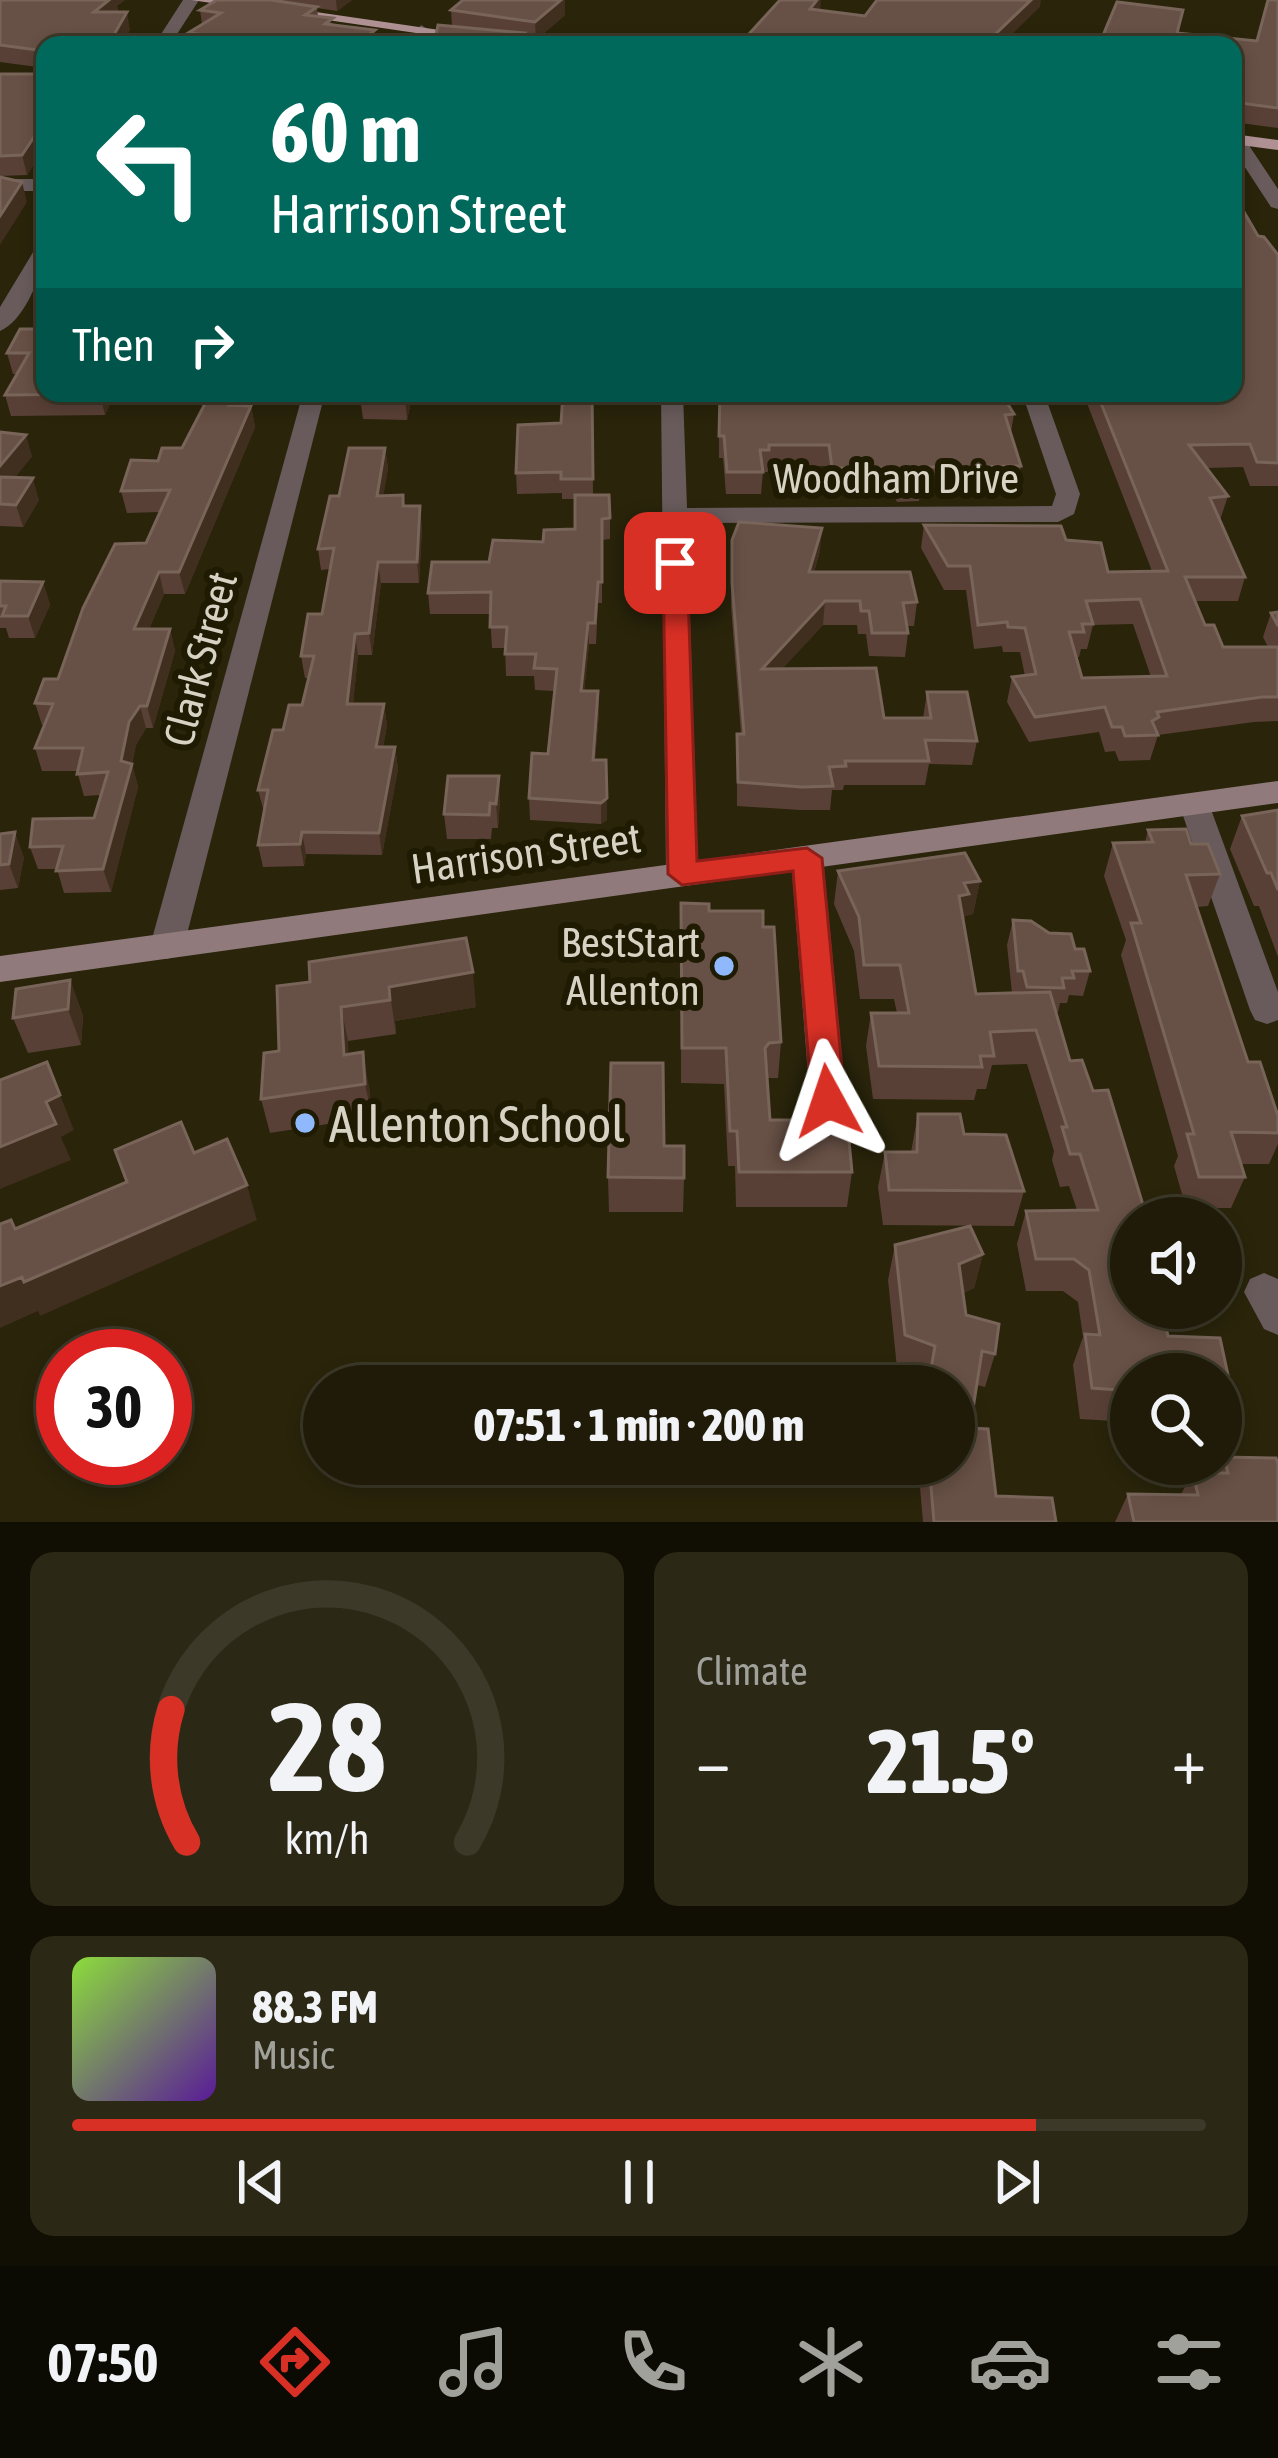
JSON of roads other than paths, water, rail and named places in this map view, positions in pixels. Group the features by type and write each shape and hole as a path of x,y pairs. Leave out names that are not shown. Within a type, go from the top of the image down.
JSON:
{"main road":[{"path":"195,0 405,36"},
{"path":"1242,141 1278,145"}],"street":[{"path":"169,36 195,0"},
{"path":"1242,148 1278,202"},
{"path":"0,185 36,185"},
{"path":"0,325 36,263"},
{"name":"Clark Street","path":"167,946 312,402"},
{"path":"672,402 682,874"},
{"name":"Woodham Drive","path":"674,516 1058,514 1065,509 1068,494 1036,402"},
{"name":"Harrison Street","path":"0,969 1278,792"},
{"path":"1194,804 1268,1010"},
{"path":"807,858 828,1101"}],"place":[{"name":"BestStart Allenton","path":"724,966"},
{"name":"Allenton School","path":"305,1123"}]}
